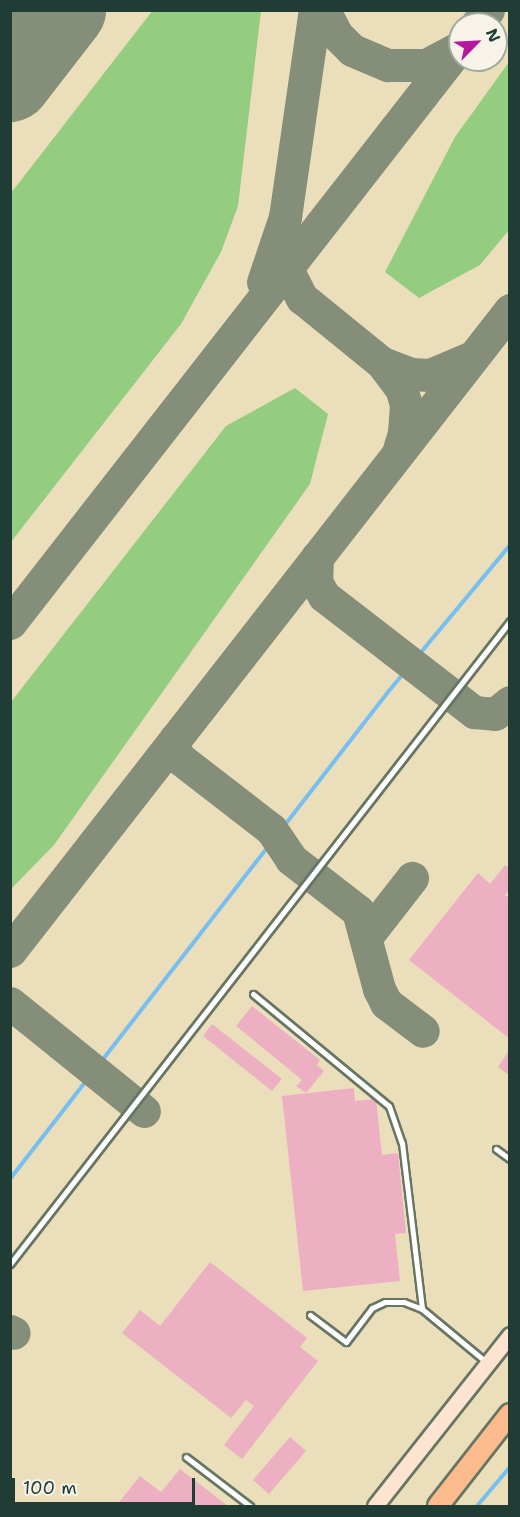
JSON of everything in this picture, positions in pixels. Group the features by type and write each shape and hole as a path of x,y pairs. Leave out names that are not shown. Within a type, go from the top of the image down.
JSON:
{"highway":[{"path":"438,1506 510,1414"}],"street":[{"path":"375,1506 510,1335"}],"lane":[{"path":"10,1264 510,621"},
{"path":"253,994 389,1106 402,1143 422,1309"},
{"path":"496,1149 510,1159"},
{"path":"310,1315 346,1342 372,1308 385,1302 404,1302 422,1309 488,1363"},
{"path":"186,1457 250,1506"}],"green space":[{"path":"153,10 261,11 238,206 221,252 181,324 11,542 11,193"},
{"path":"508,63 509,230 480,265 419,298 385,272 455,137 502,72 508,72"},
{"path":"295,388 328,414 310,484 54,845 11,889 11,702 226,426"}],"building":[{"path":"505,865 510,869 510,889 505,895 510,898 510,1039 409,960 478,873 490,884"},
{"path":"252,1006 320,1060 317,1065 324,1071 306,1093 296,1086 302,1080 236,1026"},
{"path":"212,1024 282,1079 272,1091 203,1036"},
{"path":"510,1049 510,1076 498,1067"},
{"path":"354,1088 355,1101 376,1099 382,1155 398,1153 406,1233 395,1234 400,1281 303,1291 282,1096"},
{"path":"210,1262 307,1338 300,1347 318,1361 242,1459 224,1445 254,1406 246,1400 231,1418 122,1333 140,1310 160,1326"},
{"path":"290,1437 306,1451 269,1494 253,1480"},
{"path":"180,1469 228,1506 116,1506 140,1476 161,1492"}],"waterway":[{"path":"10,1179 388,692 510,545"},
{"path":"477,1506 510,1467"}],"taxiway":[{"path":"263,282 285,217 315,10"},
{"path":"324,10 337,35 352,50 388,65 426,65 448,53"},
{"path":"10,623 448,61"},
{"path":"284,251 287,269 302,298 382,363 410,374 430,375 470,358"},
{"path":"10,951 510,310"},
{"path":"382,363 401,388 406,404 404,433 399,449"},
{"path":"317,557 316,582 324,596 474,712 495,714 510,702"},
{"path":"175,739 174,748 179,758 271,829 291,859 358,911 379,989 386,1003 423,1031"},
{"path":"366,937 412,878"},
{"path":"10,1003 144,1111"},
{"path":"10,1331 14,1333"}],"runway":[{"path":"10,81 65,10"}]}
